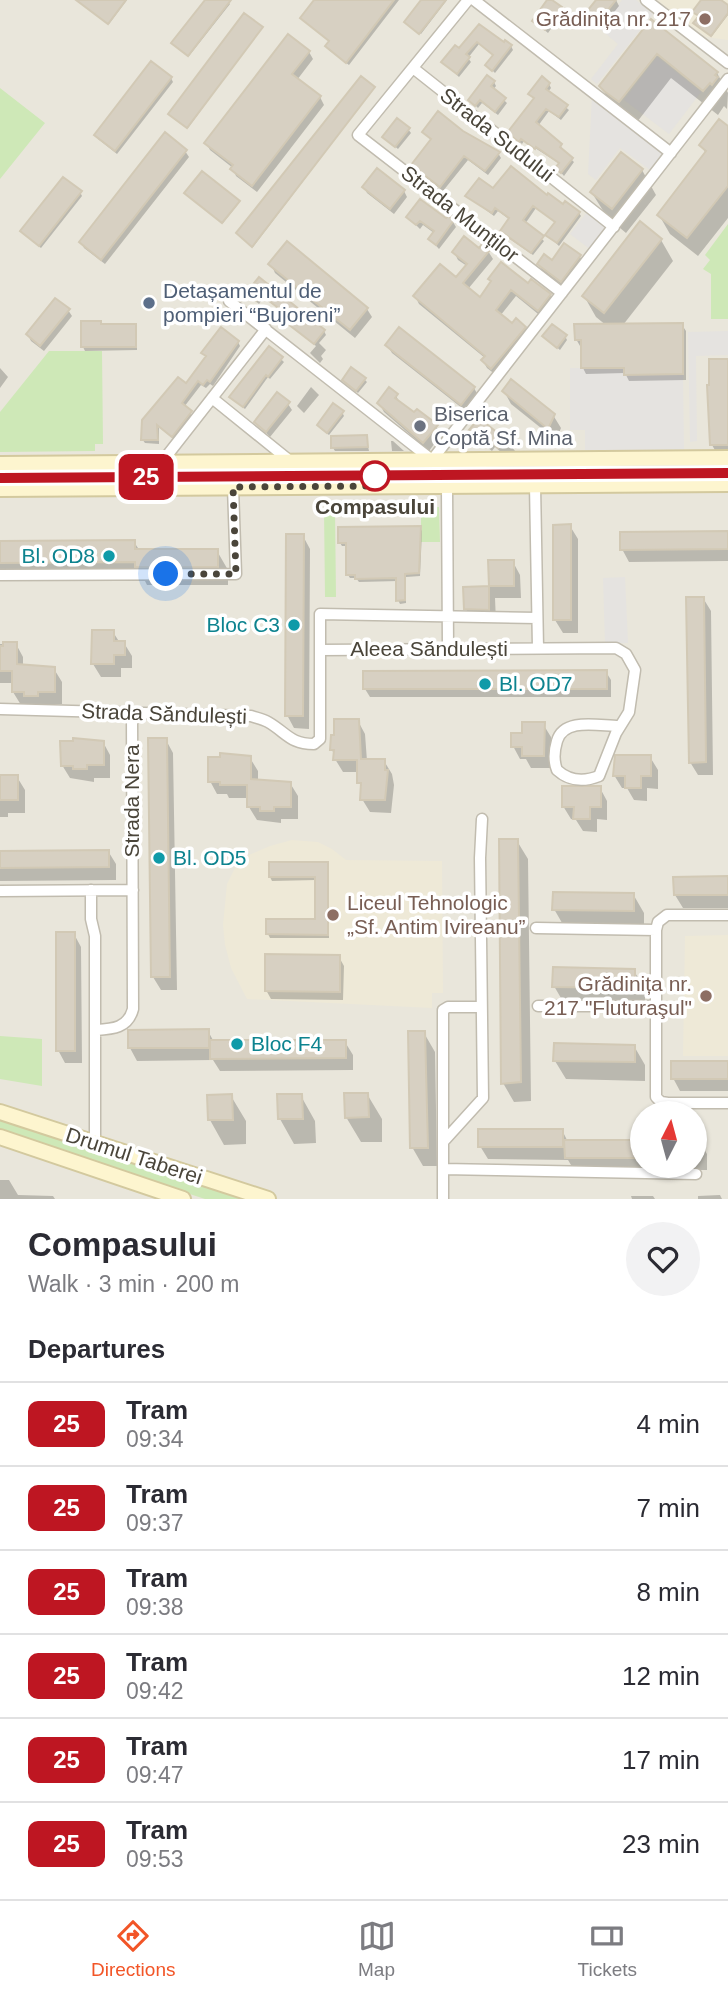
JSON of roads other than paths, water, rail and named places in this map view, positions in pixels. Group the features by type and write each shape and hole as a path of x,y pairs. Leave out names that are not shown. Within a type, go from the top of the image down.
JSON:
{"main road":[{"path":"0,464 728,458"},
{"path":"590,459 590,485"},
{"path":"105,463 105,488"},
{"path":"0,489 728,484"},
{"name":"Drumul Taberei","path":"0,1112 268,1199"},
{"name":"Drumul Taberei","path":"0,1137 183,1199"}],"street":[{"path":"413,68 471,0 671,153"},
{"path":"646,0 728,63"},
{"name":"Strada Munților","path":"413,68 358,135 562,293"},
{"name":"Strada Sudului","path":"413,68 614,227"},
{"path":"229,292 229,301 432,460 728,79"},
{"path":"162,462 266,329"},
{"path":"212,398 290,461"},
{"name":"Aleea Săndulești","path":"535,485 538,649"},
{"path":"447,486 448,649"},
{"path":"0,575 236,574 233,487"},
{"name":"Aleea Săndulești","path":"320,614 537,618"},
{"name":"Strada Săndulești","path":"0,709 251,716 267,721 301,744 314,744 320,739 320,614"},
{"name":"Aleea Săndulești","path":"320,650 612,648 625,654 635,670 629,712 619,726 599,776 589,780 569,779 557,770 554,752 560,733 567,728 575,725 619,726"},
{"name":"Strada Nera","path":"96,1030 119,1028 131,1016 134,999 132,712"},
{"path":"444,1141 483,1098 482,819"},
{"path":"91,890 91,919 95,936 95,1143"},
{"path":"0,891 133,890"},
{"path":"728,915 667,915 657,922 656,930 656,1097 668,1104 728,1103"},
{"path":"537,928 656,930"},
{"path":"538,1006 656,1006"},
{"path":"443,1199 443,1010 448,1007 481,1007"},
{"path":"443,1169 630,1173"}],"tram line":[{"name":"25","path":"0,478 728,473"},
{"path":"0,478 728,474"}],"place":[{"name":"Grădinița nr. 217","path":"705,19"},
{"name":"Detașamentul de pompieri “Bujoreni”","path":"149,303"},
{"name":"Biserica Coptă Sf. Mina","path":"420,426"},
{"name":"Compasului","path":"375,476"},
{"name":"Bl. OD8","path":"109,556"},
{"name":"Bloc C3","path":"294,625"},
{"name":"Bl. OD7","path":"485,684"},
{"name":"Bl. OD5","path":"159,858"},
{"name":"Liceul Tehnologic „Sf. Antim Ivireanu”","path":"333,915"},
{"name":"Grădinița nr. 217 \"Fluturaşul\"","path":"706,996"},
{"name":"Bloc F4","path":"237,1044"}]}
